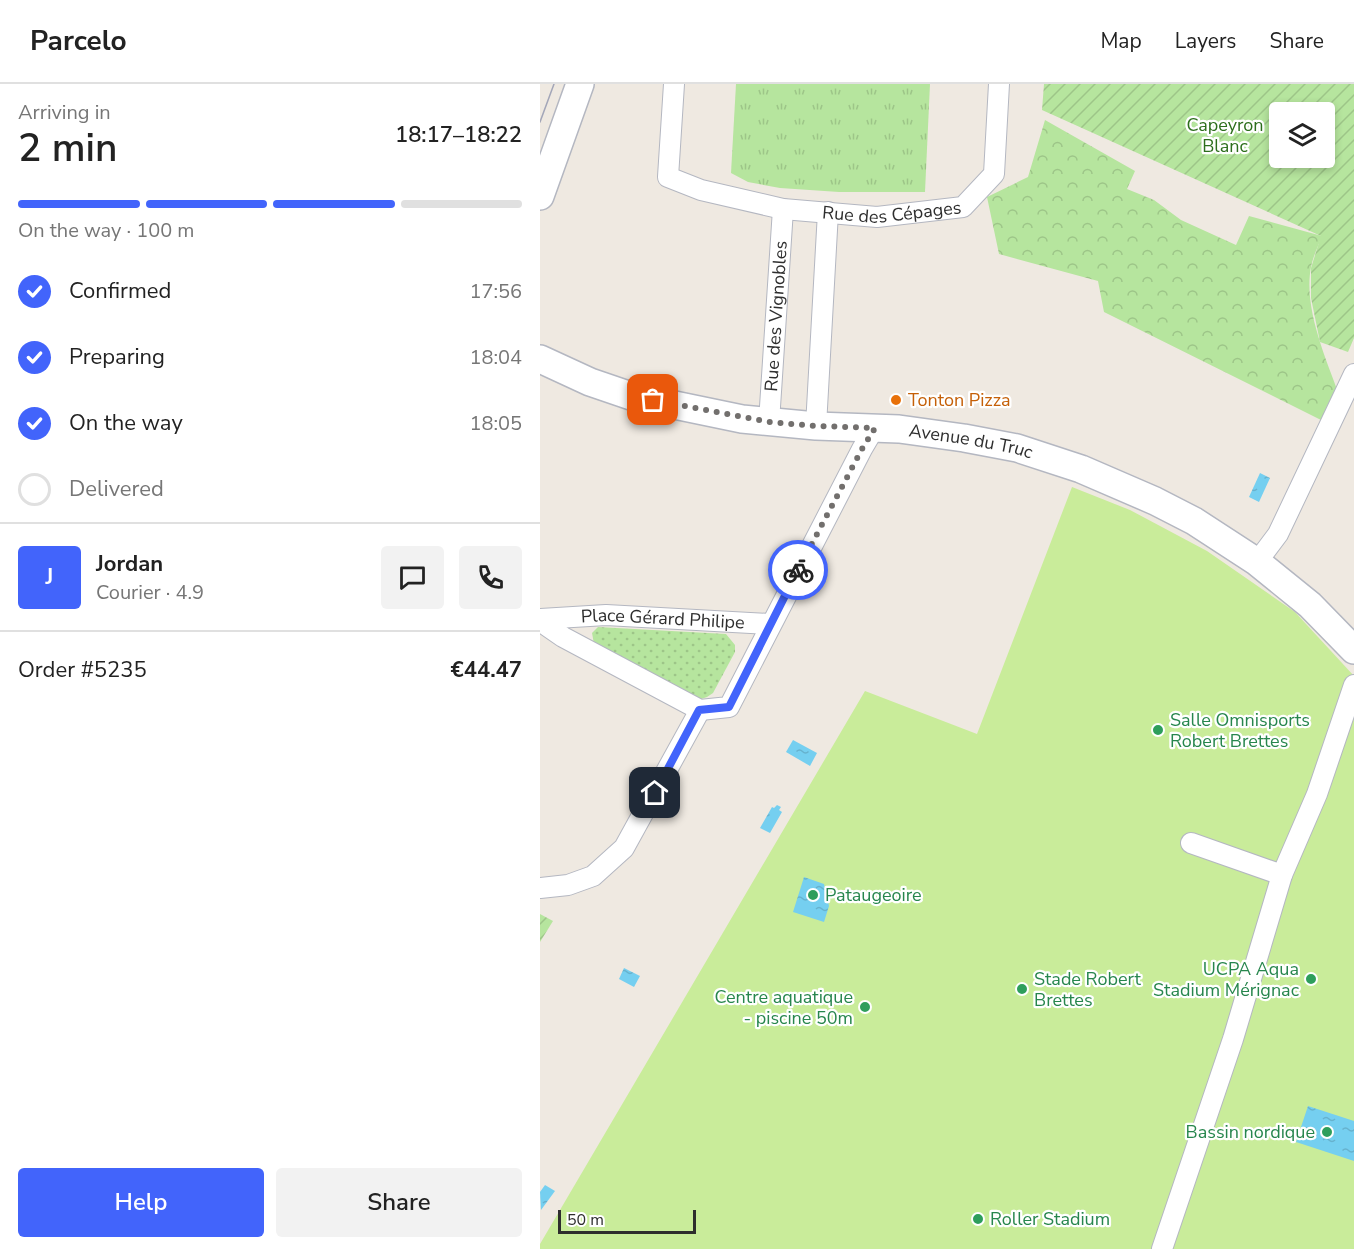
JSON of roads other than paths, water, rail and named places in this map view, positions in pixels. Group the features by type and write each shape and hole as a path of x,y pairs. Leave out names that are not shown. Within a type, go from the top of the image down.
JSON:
{"street":[{"path":"540,196 580,84"},
{"path":"674,84 668,177 701,190 783,209 828,212"},
{"name":"Rue des Cépages","path":"816,426 828,212 877,217 963,207 994,174 999,84"},
{"name":"Rue des Vignobles","path":"769,422 783,209"},
{"name":"Avenue du Truc","path":"540,358 590,382 631,396 742,419 816,426 875,428 964,438 1017,448 1081,469 1155,501 1194,521 1257,562 1310,605 1354,650"},
{"path":"1257,562 1278,534 1354,374"},
{"path":"770,624 875,428"},
{"name":"Place Gérard Philipe","path":"606,615 770,624 729,707 699,710 563,637 540,620 606,615"},
{"path":"1162,1249 1231,1046 1282,875 1317,794 1354,685"},
{"path":"540,888 568,885 593,876 624,848 699,710"},
{"path":"1191,843 1282,875"}],"water":[{"path":"1260,473 1270,478 1259,502 1249,497"},
{"path":"793,740 817,753 810,766 786,752"},
{"path":"777,805 781,807 779,810 782,812 770,833 760,828 772,807"},
{"name":"Pataugeoire","path":"804,877 824,884 829,906 824,922 793,912"},
{"path":"624,968 640,976 634,987 619,979"},
{"name":"Bassin nordique","path":"1308,1106 1354,1121 1354,1161 1296,1142"},
{"path":"545,1185 555,1191 541,1210 540,1192"}],"tram line":[{"path":"540,122 554,84"}],"place":[{"name":"Tonton Pizza","path":"896,400"},
{"name":"Salle Omnisports Robert Brettes","path":"1158,730"},
{"name":"Pataugeoire","path":"813,895"},
{"name":"UCPA Aqua Stadium Mérignac","path":"1311,979"},
{"name":"Stade Robert Brettes","path":"1022,989"},
{"name":"Centre aquatique - piscine 50m","path":"865,1007"},
{"name":"Bassin nordique","path":"1327,1132"},
{"name":"Roller Stadium","path":"978,1219"}],"park label":[{"name":"Capeyron Blanc","path":"1225,135"}]}
